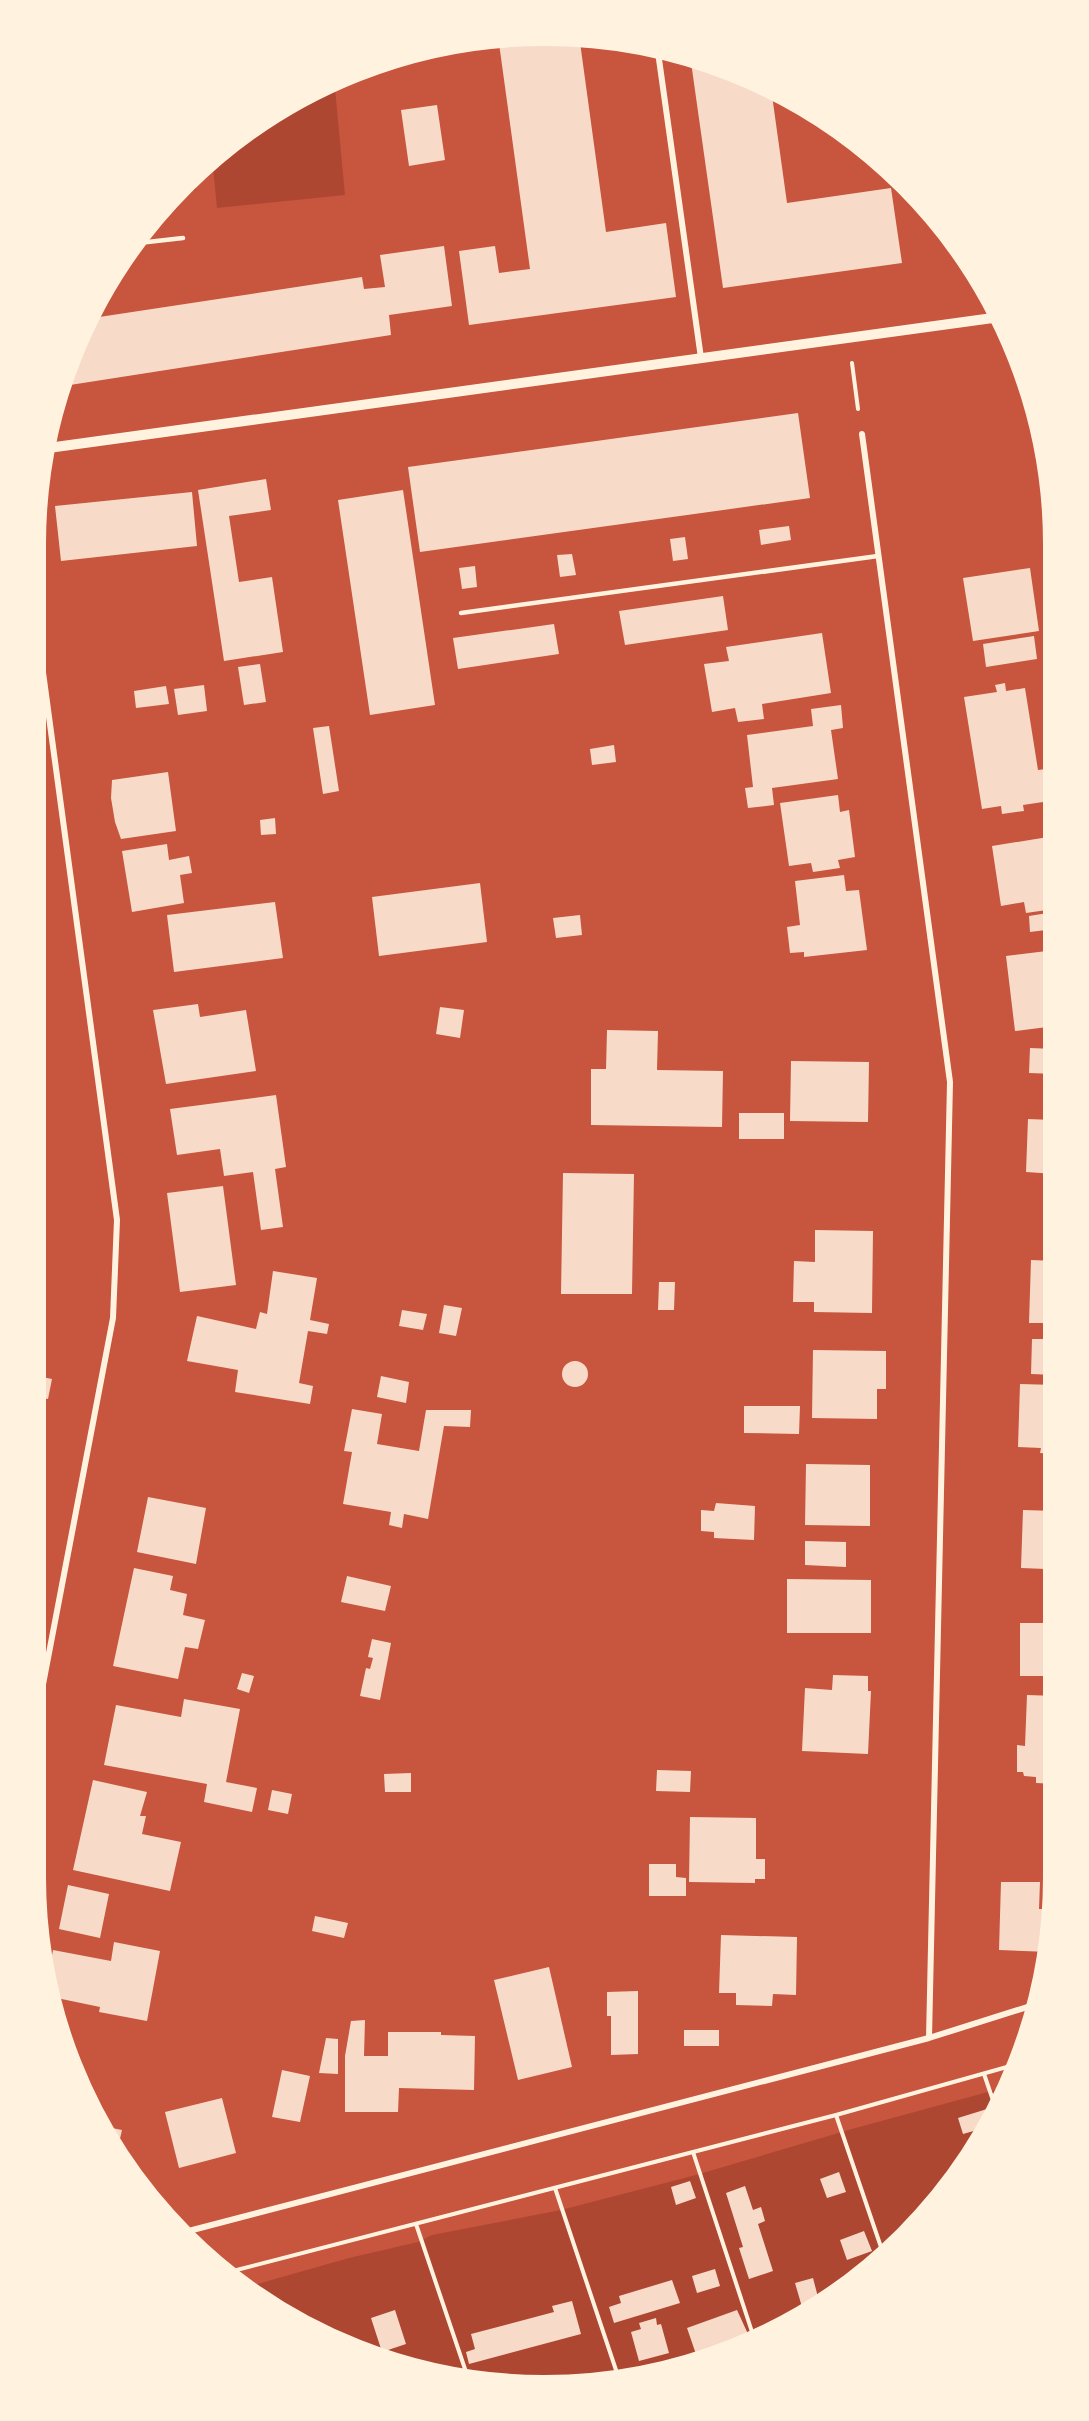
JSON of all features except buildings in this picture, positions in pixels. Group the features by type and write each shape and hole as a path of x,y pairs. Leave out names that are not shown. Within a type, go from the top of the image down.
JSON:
{"street":[{"path":"658,55 701,358"},
{"path":"52,448 992,317"},
{"path":"862,434 950,1082 929,2038"},
{"path":"42,665 117,1220 113,1318 42,1690"},
{"path":"188,2231 929,2038 1030,2006"}],"lane":[{"path":"143,242 183,238"},
{"path":"461,613 878,556"}],"path":[{"path":"848,338 862,434"},
{"path":"234,2271 836,2115 1010,2066"},
{"path":"984,2074 994,2102"},
{"path":"836,2115 882,2248"},
{"path":"693,2152 753,2334"},
{"path":"555,2188 617,2374"},
{"path":"416,2224 465,2372"}],"shaded area":[{"path":"335,88 345,195 217,208 213,167 265,127 293,109"},
{"path":"195,183 196,190 187,191"},
{"path":"1000,2089 980,2128 943,2182 900,2232 876,2254 824,2294 796,2312 737,2341 675,2362 610,2375 577,2378 512,2378 446,2369 414,2362 352,2341 293,2312 253,2285 349,2258 418,2242 432,2235 561,2210 696,2175"}]}
